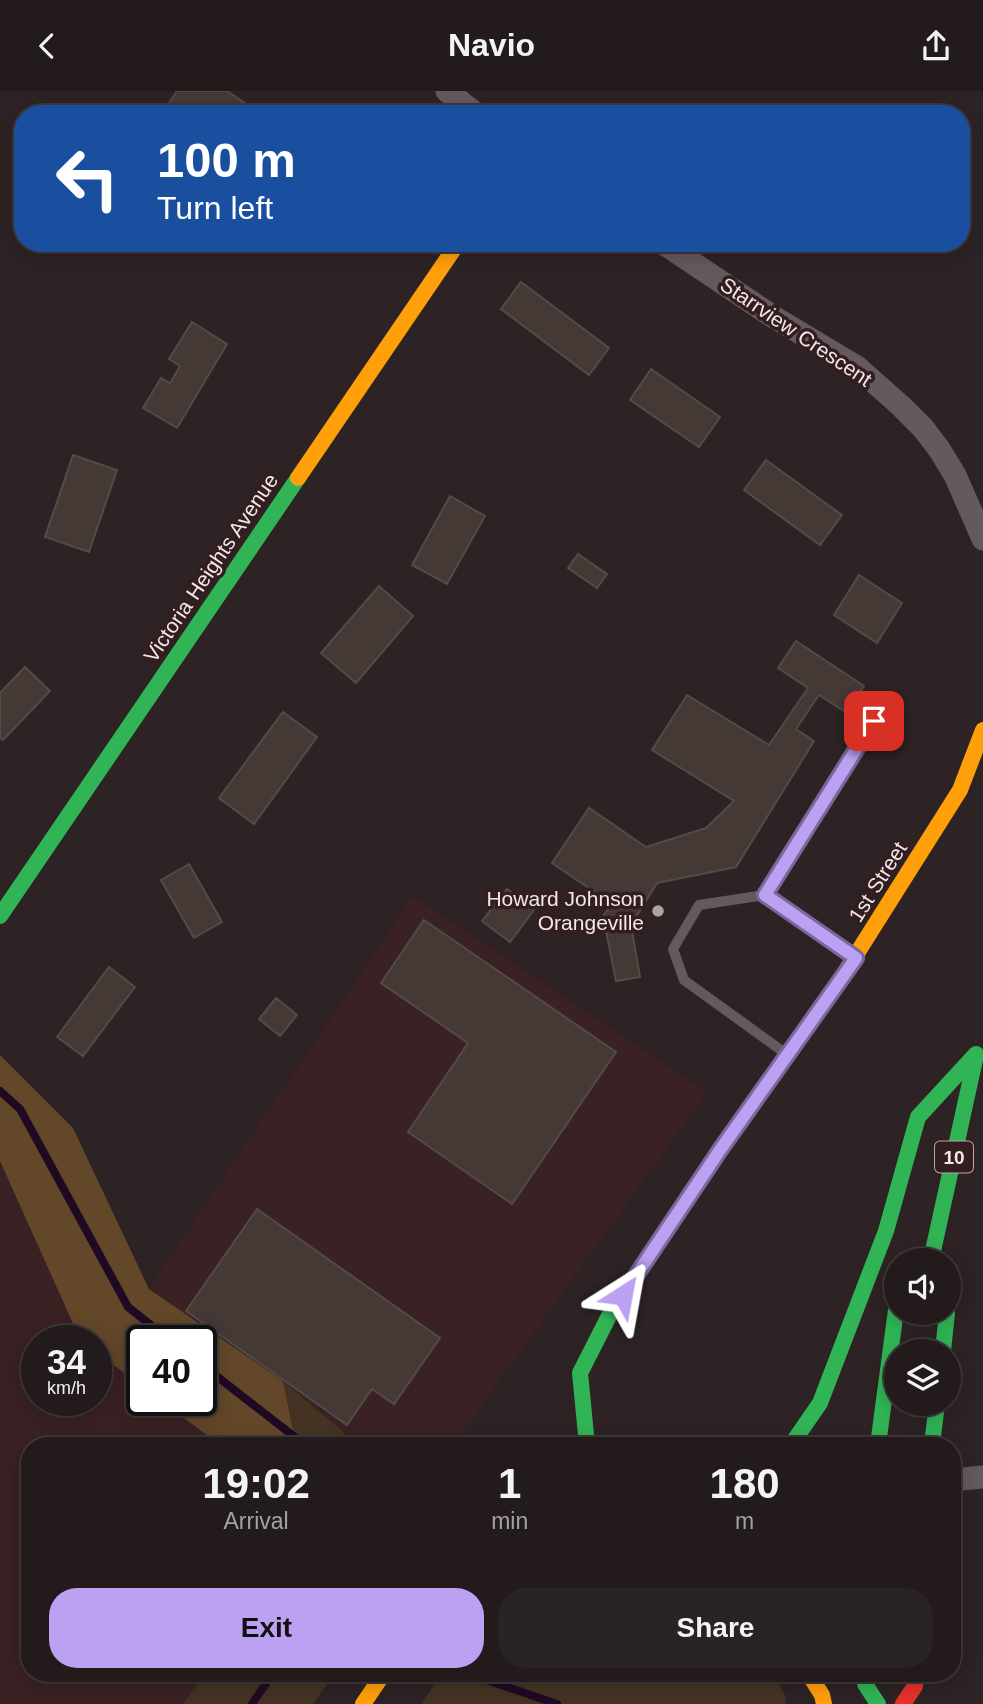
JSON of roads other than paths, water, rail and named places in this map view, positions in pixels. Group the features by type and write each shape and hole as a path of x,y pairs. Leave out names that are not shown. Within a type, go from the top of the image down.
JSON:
{"main road":[{"name":"Victoria Heights Avenue","path":"0,916 452,252"},
{"name":"1st Street","path":"586,1437 580,1392 583,1364 610,1316 720,1150 856,958 960,790 983,730"},
{"name":"10","path":"797,1437 820,1403 886,1231 918,1117 978,1049 934,1248"},
{"path":"879,1437 894,1325"},
{"path":"933,1437 935,1416"},
{"path":"363,1704 378,1682"},
{"path":"814,1682 824,1704"},
{"path":"865,1682 878,1704"},
{"path":"904,1704 915,1682"}],"street":[{"path":"447,91 464,105"},
{"name":"Starrview Crescent","path":"676,252 772,316 857,367 901,406 939,449 955,475 983,539"},
{"path":"961,1479 983,1477"}],"lane":[{"path":"765,895 874,721"},
{"path":"787,1055 684,980 673,949 699,905 765,895 856,958"}],"waterway":[{"path":"0,1091 20,1109 128,1307 151,1325"},
{"path":"217,1376 295,1437"},
{"path":"252,1704 267,1682"},
{"path":"492,1682 557,1704"}],"place":[{"name":"Howard Johnson Orangeville","path":"658,911"}]}
